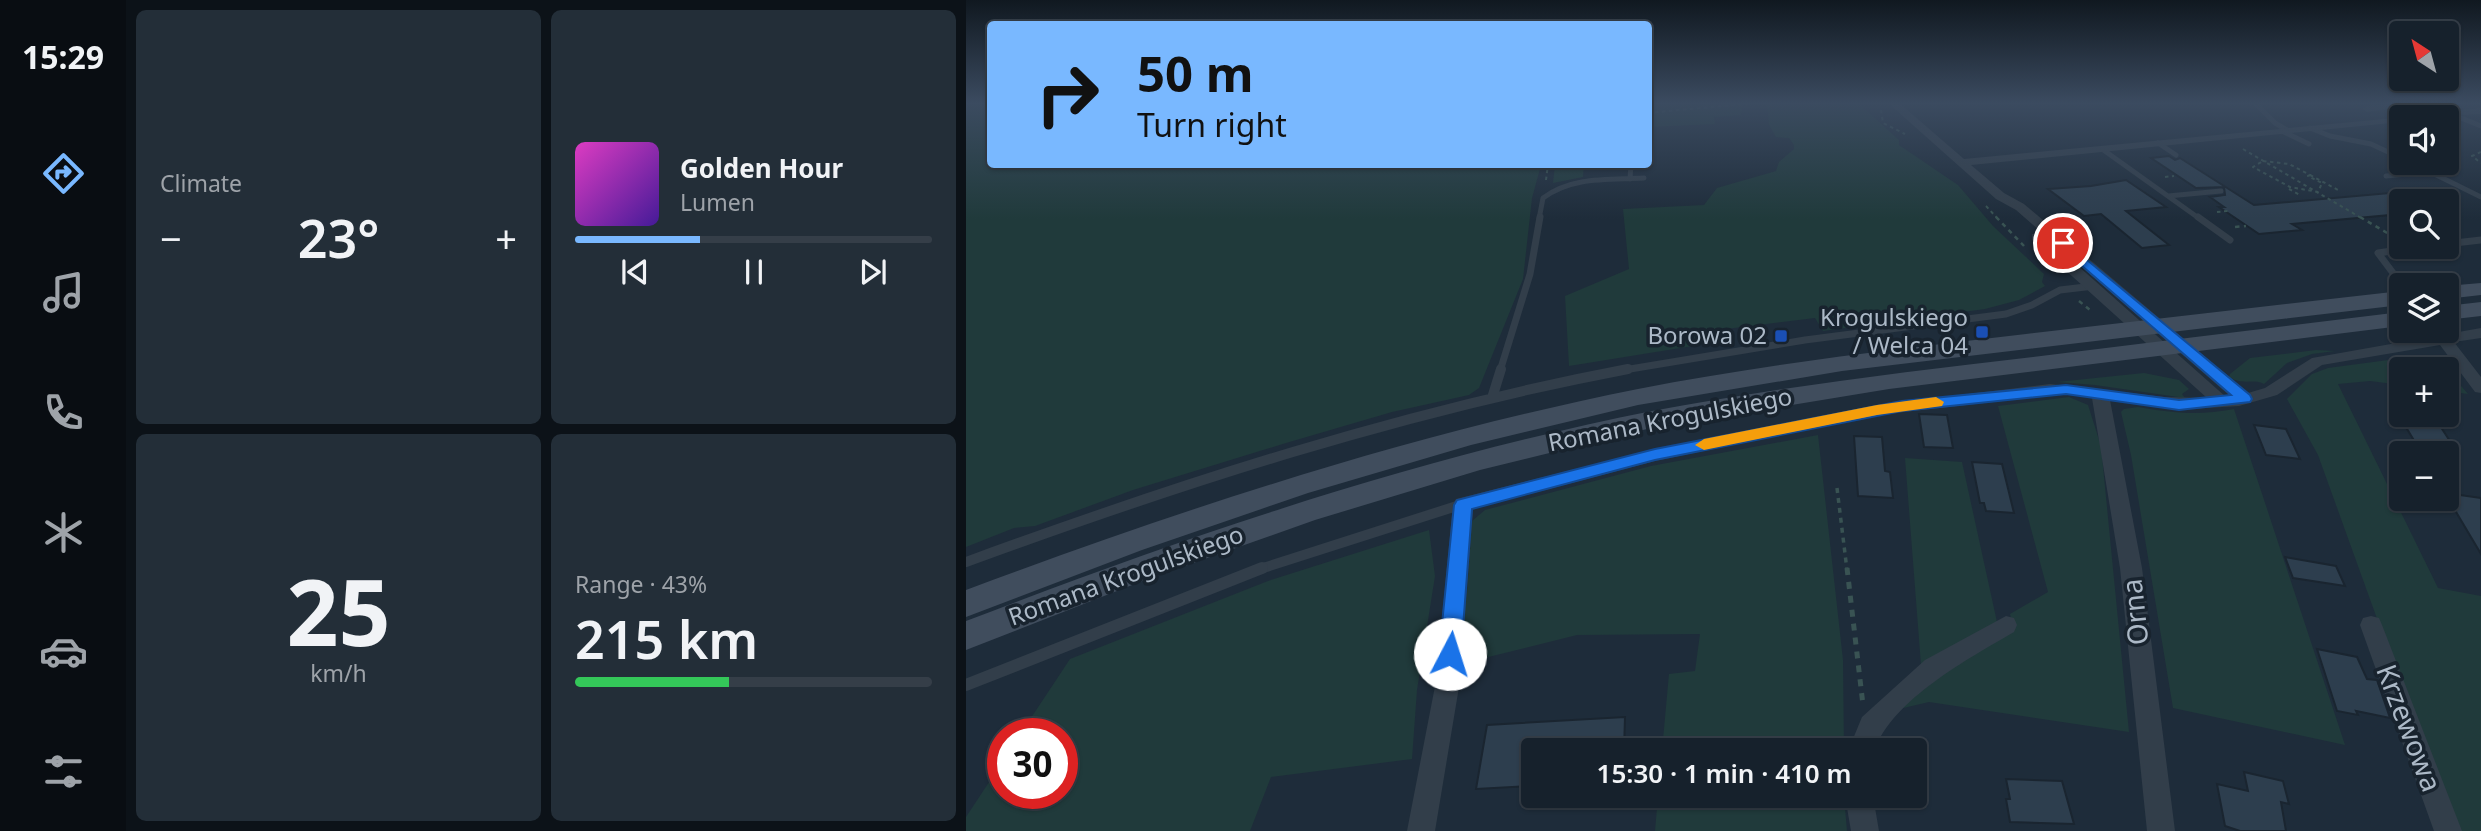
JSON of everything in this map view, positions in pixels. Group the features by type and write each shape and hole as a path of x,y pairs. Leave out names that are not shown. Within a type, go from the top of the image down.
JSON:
{"main road":[{"path":"2459,292 2481,289"},
{"name":"Romana Krogulskiego","path":"966,636 1188,552 1310,510 1472,462 1562,440 1802,393 2389,300"},
{"path":"2459,312 2481,309"},
{"name":"Romana Krogulskiego","path":"966,604 1182,524 1292,487 1497,429 1639,397 1765,374 2160,337 2389,320"}],"street":[{"path":"1936,141 2000,196 2020,207 2110,284 2222,402"},
{"path":"1961,163 2181,141"},
{"path":"2000,196 2006,209 2091,286 2244,399"},
{"path":"2459,337 2481,332"},
{"path":"1421,831 1448,681 1463,505 1655,455 1877,410 2050,390 2179,405 2244,399 2279,387 2308,364 2426,343"},
{"path":"2446,343 2481,388"},
{"name":"Orna","path":"2100,394 2131,568 2161,831"},
{"path":"1866,738 1871,724 1933,667 2006,625"},
{"name":"Krzewowa","path":"2371,625 2448,831"},
{"path":"1861,808 1865,831"}],"lane":[{"path":"2303,141 2309,144"},
{"path":"2354,141 2371,144 2389,152"},
{"path":"2158,143 2176,155"},
{"path":"2102,149 2230,240"},
{"path":"1630,179 1631,168"},
{"path":"2386,176 2397,175"},
{"path":"2436,175 2481,197"},
{"path":"1492,398 1530,274 1543,198 1551,190 1565,186 1644,178"},
{"path":"2168,196 2221,191"},
{"path":"2459,243 2481,240"},
{"path":"2389,251 2378,253 2393,273"},
{"path":"966,562 1234,470 1492,398 1605,373 1734,350 2006,314 2032,305 2060,290 2110,284"},
{"path":"966,685 1251,572 1463,505"}],"path":[{"path":"2243,149 2389,233"},
{"path":"2480,153 2473,154 2472,158 2481,163"},
{"path":"2300,195 2253,167 2263,161 2289,164 2340,191"},
{"path":"2311,175 2308,176 2322,183 2318,192"},
{"path":"2275,180 2290,187 2318,192"},
{"path":"1984,204 2024,247"},
{"path":"2212,213 2228,211"},
{"path":"2233,228 2246,226"},
{"path":"1837,488 1860,698 1871,724"}],"green space":[{"path":"966,141 987,141 987,168 1540,168 1532,198 1523,279 1479,388 1469,395 1392,412 1286,443 1133,490 1035,526 1014,528 966,547"},
{"path":"1791,141 1899,141 1899,145 1958,185 1993,226 2044,274 2042,282 2045,286 2019,300 1985,309 1823,331 1815,318 1726,329 1730,340 1569,366 1565,296 1629,269 1623,209 1704,205 1717,188 1776,171 1779,162 1794,149"},
{"path":"1555,168 1584,168 1583,177 1553,183"},
{"path":"2316,350 2335,351 2312,354 2287,363 2264,384 2229,377 2250,358"},
{"path":"2389,360 2389,383 2370,381 2338,384 2389,488 2389,511 2400,511 2438,588 2481,596 2481,831 2460,831 2393,663 2318,455 2287,399 2312,374 2328,368"},
{"path":"2144,373 2179,380 2189,389 2182,394 2185,398 2057,382"},
{"path":"2459,384 2468,394 2459,393"},
{"path":"2069,397 2088,405 2101,446 2129,732 1929,702 1899,709 1955,665 2014,631 2010,614 2048,592 1998,406"},
{"path":"2138,407 2186,413 2234,409 2345,745 2173,708 2131,455 2121,412"},
{"path":"1818,435 1843,660 1844,738 1663,738 1669,674 1695,671 1700,634 1577,635 1456,665 1467,593 1472,521 1485,510 1651,466"},
{"path":"1905,458 1962,462 1997,622 1921,665"},
{"path":"1429,530 1435,576 1417,690 1412,759 1271,777 1250,831 966,831 966,817 987,785 987,809 1078,809 1078,718 1031,718 1070,659 1268,581"},
{"path":"1657,808 1845,808 1847,831 1655,831"}],"building":[{"path":"2151,158 2180,158 2254,205 2389,193 2389,215 2292,224 2302,230 2259,234 2219,207 2224,207 2210,197 2225,195 2224,187 2196,188"},
{"path":"2126,180 2166,207 2126,211 2169,245 2142,248 2101,214 2084,216 2048,189 2091,186"},
{"path":"1919,414 1947,415 1953,448 1924,447"},
{"path":"2254,425 2286,429 2300,459 2266,455"},
{"path":"2406,427 2441,427 2450,441 2414,441"},
{"path":"1854,436 1882,437 1885,471 1890,472 1893,498 1858,496"},
{"path":"1972,462 2002,464 2014,513 1986,511 1984,503 1980,503"},
{"path":"2459,495 2481,498 2481,554 2455,511 2459,511"},
{"path":"2285,557 2336,566 2345,586 2293,578"},
{"path":"2317,649 2357,657 2367,679 2377,680 2390,718 2356,711 2358,715 2337,711"},
{"path":"1625,717 1624,738 1521,738 1521,787 1476,789 1487,725"},
{"path":"2244,772 2283,781 2289,804 2281,802 2286,831 2240,831 2225,826 2217,784 2248,791"},
{"path":"2006,779 2062,781 2074,824 2010,822 2006,799 2010,799"}],"slow traffic":[{"path":"1704,445 1877,410 1936,402"}],"place":[{"name":"Krogulskiego / Welca 04","path":"1982,332"},
{"name":"Borowa 02","path":"1781,336"}],"route":[{"path":"1450,654 1463,505 1655,455 1902,406 2066,389 2179,405 2244,399 2063,243"}]}
